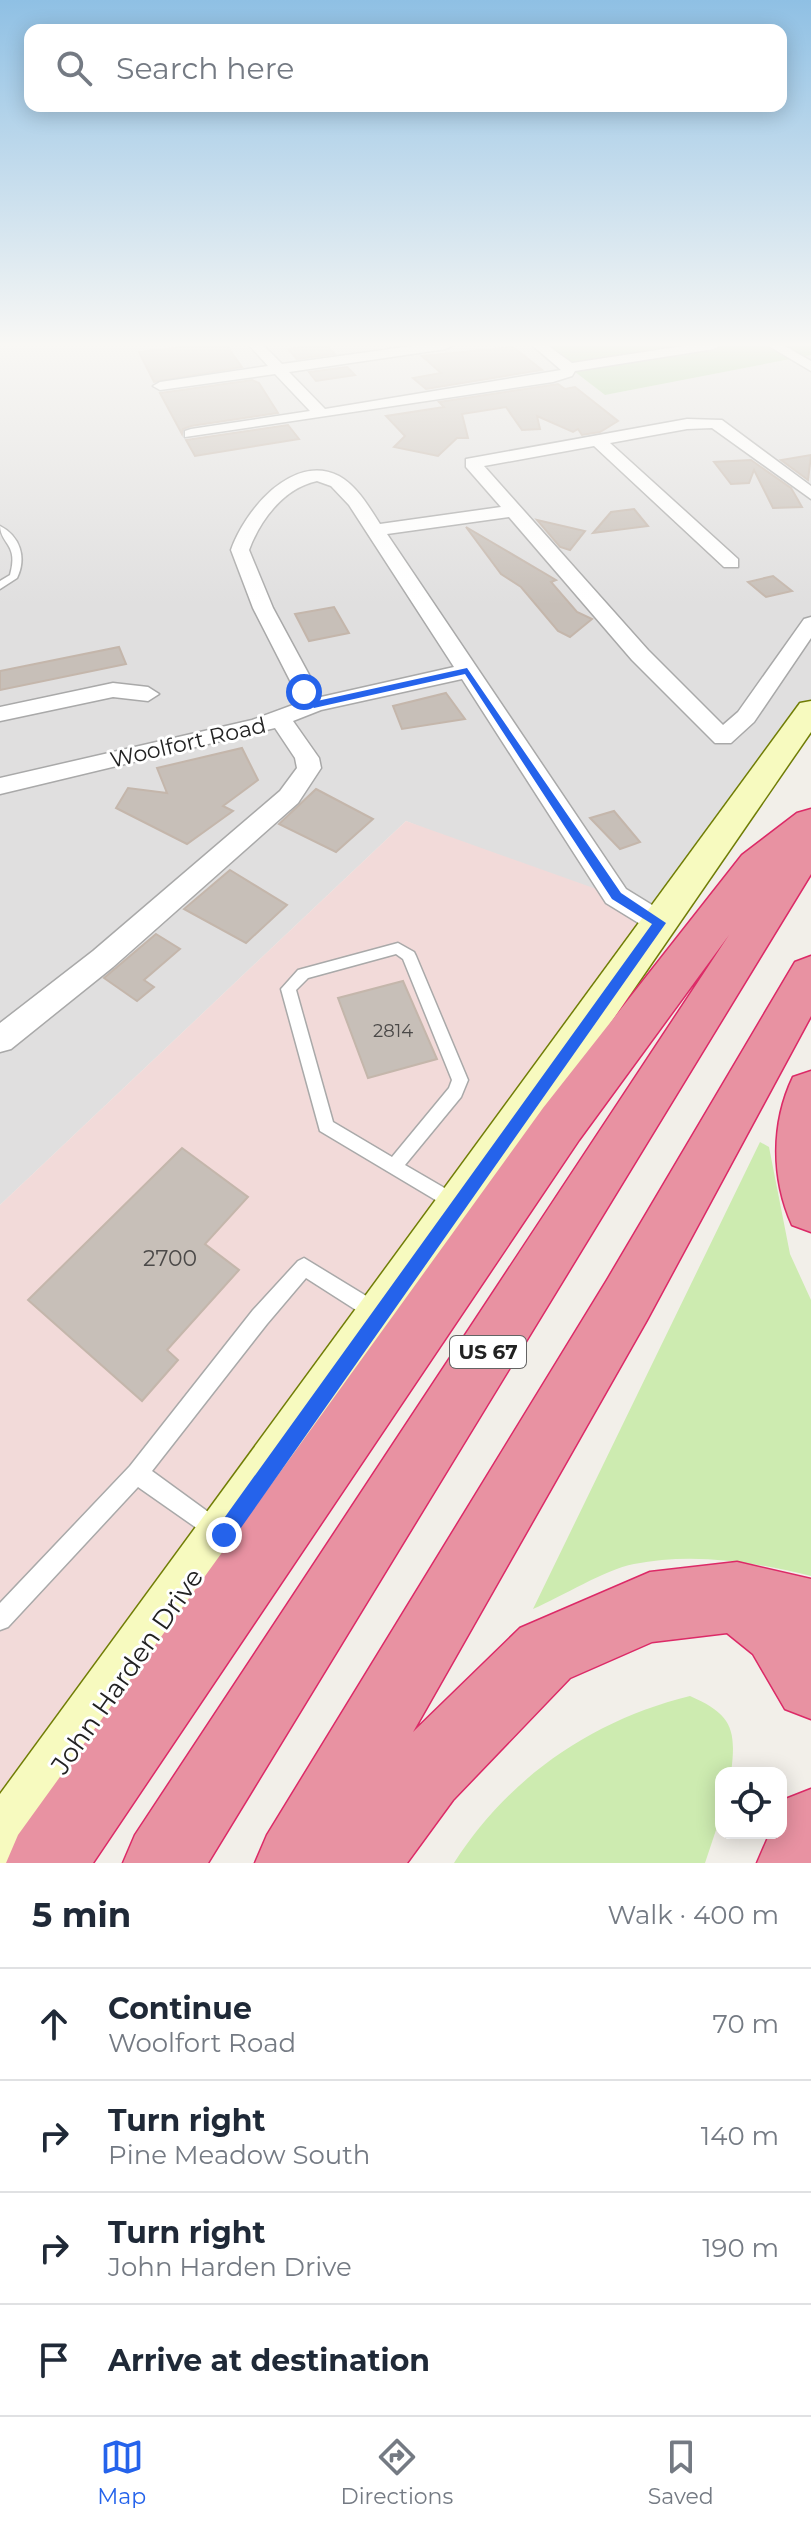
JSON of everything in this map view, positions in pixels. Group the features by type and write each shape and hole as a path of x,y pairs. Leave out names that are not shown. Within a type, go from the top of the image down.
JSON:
{"highway":[{"path":"46,1863 561,1124 757,865 811,822"},
{"name":"US 67","path":"163,1863 811,841"},
{"path":"295,1863 627,1300 811,974"},
{"path":"811,1092 800,1154 811,1207"},
{"path":"737,1597 778,1629 811,1683"},
{"path":"359,1863 426,1773 545,1653 650,1607 737,1597 811,1614"},
{"path":"797,1863 811,1828"}],"street":[{"path":"191,434 204,432"},
{"path":"642,432 472,463 640,655 723,738 755,706 810,625"},
{"path":"728,432 811,494"},
{"path":"597,440 731,563"},
{"path":"314,705 249,578 240,550 242,538 270,502 285,488 315,475 330,478 342,487 375,530 616,896 660,923"},
{"path":"375,530 511,511"},
{"name":"Woolfort Road","path":"0,786 281,720 314,705 467,671"},
{"path":"0,714 113,690 148,694"},
{"name":"John Harden Drive","path":"0,1851 811,710"},
{"path":"0,1040 103,959 289,797 309,768 307,758 281,720"}],"lane":[{"path":"0,529 11,539 18,568 14,576 0,586"},
{"path":"394,1166 455,1092 460,1080 409,956 398,948 303,974 288,989 326,1126 458,1206"},
{"path":"0,1619 137,1473 260,1317 304,1267 380,1315"},
{"path":"137,1473 224,1535"}],"shaded area":[{"path":"0,432 811,432 811,710 660,923 406,821 0,1205"},
{"path":"406,821 616,896 677,930 23,1863 0,1863 0,1205"}],"green space":[{"path":"760,1142 769,1147 790,1254 811,1300 811,1576 723,1560 656,1560 610,1572 533,1609"},
{"path":"690,1696 715,1709 728,1724 733,1745 732,1767 715,1767 715,1833 705,1863 454,1863 500,1804 527,1779 586,1737 654,1707"}],"building":[{"path":"241,432 293,432 299,439 195,456 186,440"},
{"path":"401,432 466,432 468,438 457,438 438,456 394,447 405,436"},
{"path":"811,455 808,480 781,460"},
{"path":"751,460 791,488 802,507 773,508 754,470 749,483 731,484 714,462"},
{"path":"634,509 648,526 593,533 611,512"},
{"path":"537,520 585,531 570,550 560,547"},
{"path":"466,527 556,580 551,582 577,612 592,619 570,637 558,631 521,587 501,574"},
{"path":"773,576 792,591 766,597 748,582"},
{"path":"334,607 349,633 309,641 295,614"},
{"path":"119,647 126,664 0,690 0,671"},
{"path":"446,693 465,719 402,729 393,706"},
{"path":"242,748 258,780 223,806 233,811 187,844 116,808 128,788 167,793 157,768"},
{"path":"316,789 373,819 336,852 279,824"},
{"path":"614,811 640,842 620,849 590,818"},
{"path":"230,870 287,905 246,943 184,909"},
{"path":"156,934 180,949 144,980 154,987 137,1001 104,978"},
{"path":"403,981 437,1059 368,1078 338,998"},
{"path":"182,1148 248,1197 205,1244 239,1270 167,1350 178,1360 142,1401 28,1300"}],"route":[{"path":"224,1535 660,923 616,896 467,671 314,705 304,692"}]}
